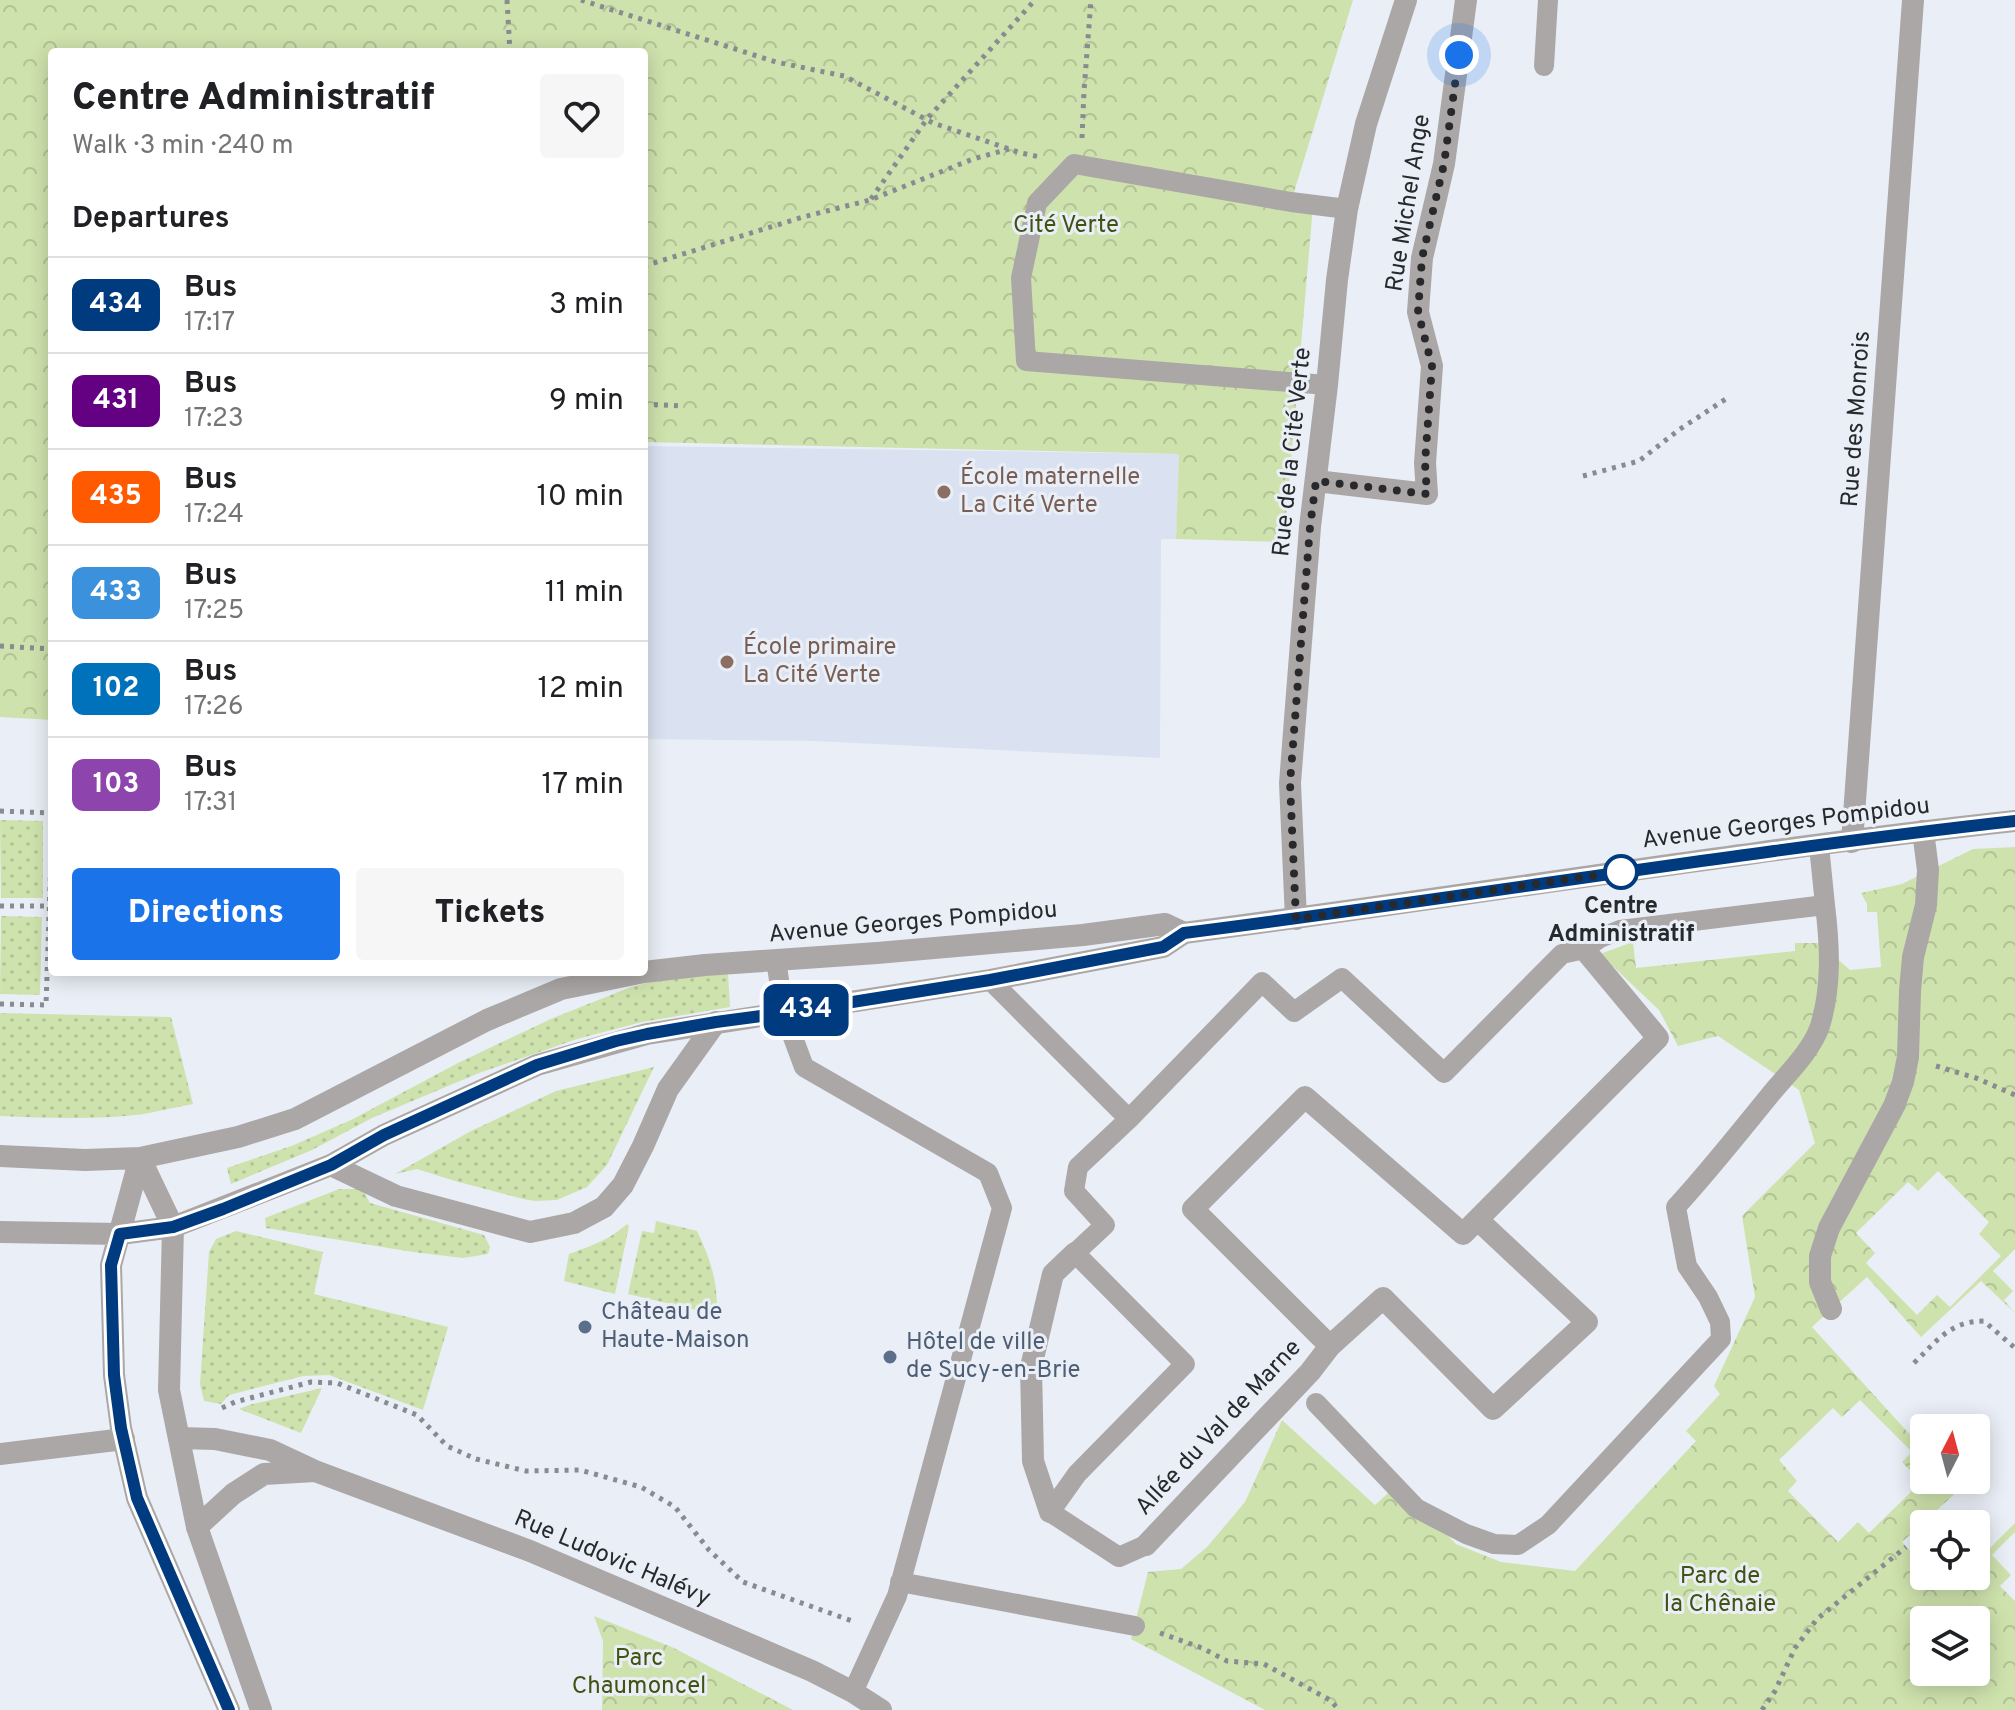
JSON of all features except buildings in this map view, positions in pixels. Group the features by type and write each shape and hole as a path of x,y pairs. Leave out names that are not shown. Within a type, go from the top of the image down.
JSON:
{"street":[{"name":"Rue de la Cité Verte","path":"1296,919 1290,783 1309,536 1337,280 1347,209 1366,124 1406,0"},
{"name":"Rue Michel Ange","path":"1316,481 1427,494 1425,463 1432,366 1418,312 1422,258 1444,164 1466,0"},
{"name":"Rue des Monrois","path":"1852,842 1913,0"},
{"name":"Avenue Georges Pompidou","path":"0,1232 120,1234 173,1227 331,1165 384,1135 537,1065 647,1034 990,980 1163,947 1184,933 1669,865 2015,821"},
{"path":"1831,1309 1820,1282 1820,1256 1829,1228 1894,1106 1908,1057 1913,957 1927,893 1928,870 1923,831"},
{"name":"Avenue Georges Pompidou","path":"648,972 1083,935 1165,924 1184,933"},
{"path":"1478,1220 1658,1038 1584,949"},
{"name":"Avenue Georges Pompidou","path":"0,1156 85,1160 140,1158 238,1137 295,1119 487,1020 561,989 624,976"},
{"path":"331,1165 396,1196 530,1232 574,1223 604,1207 623,1185 668,1089 716,1022"},
{"name":"Allée du Val de Marne","path":"1146,1545 1310,1372 1330,1346 1383,1298 1493,1409 1587,1322 1478,1220 1463,1234 1305,1097 1193,1209 1330,1346"},
{"path":"140,1158 173,1227 169,1390 197,1527 261,1710"},
{"path":"140,1158 111,1265 114,1375 124,1439 137,1498 229,1710"},
{"path":"1050,1512 1033,1461 1031,1367 1053,1274 1075,1253"},
{"name":"Rue Ludovic Halévy","path":"179,1438 215,1439 270,1450 315,1471 530,1551 812,1671 881,1710"},
{"path":"0,1454 124,1439"},
{"name":"Rue Ludovic Halévy","path":"197,1527 233,1494 264,1474 315,1471"}],"lane":[{"path":"1544,66 1548,0"},
{"path":"1327,385 1026,361 1021,278 1037,203 1074,164 1347,209"},
{"path":"1316,1403 1416,1508 1466,1534 1494,1544 1518,1545 1548,1525 1721,1339 1720,1322 1687,1266 1676,1207 1794,1067 1819,1028 1830,964 1819,846"},
{"path":"1146,1545 1119,1557 1050,1512 1077,1474 1185,1364 1075,1253 1105,1225 1074,1191 1078,1167 1262,982 1294,1012 1342,978 1444,1073 1562,954 1584,949 1620,930 1825,905"},
{"path":"776,960 784,1013 804,1067 988,1173 1002,1208 897,1596 853,1692"},
{"path":"990,980 1129,1119"},
{"path":"900,1582 1135,1626"}],"path":[{"path":"507,0 510,48"},
{"path":"581,0 776,62 844,76 933,123 1010,149 1074,164 1082,162 1091,0"},
{"path":"870,200 927,119 1035,0"},
{"path":"648,265 803,217 870,200 973,159 1010,149"},
{"path":"1583,476 1639,461 1729,397"},
{"path":"648,404 682,406"},
{"path":"0,646 48,649"},
{"path":"0,811 48,813"},
{"path":"0,906 48,906"},
{"path":"0,1004 46,1005 48,939"},
{"path":"1908,1057 1976,1078 2015,1095"},
{"path":"1914,1363 1950,1329 1968,1321 1984,1321 2015,1348"},
{"path":"221,1409 235,1402 311,1382 337,1383 417,1415 447,1446 476,1459 526,1471 580,1470 641,1487 675,1507 709,1550 743,1582 881,1631"},
{"path":"1762,1710 1775,1691 1795,1648 1817,1619 1906,1547"},
{"path":"1135,1626 1171,1636 1227,1661 1264,1664 1330,1700 1339,1710"}],"shaded area":[{"path":"648,446 1180,454 1176,539 1161,539 1160,758 815,741 648,739"}],"green space":[{"name":"Cité Verte","path":"0,0 1353,0 1291,202 1313,206 1284,542 1176,539 1179,454 648,442 648,48 48,48 48,720 0,717"},
{"path":"0,820 43,821 43,898 1,898"},
{"name":"Parc de la Chênaie","path":"2015,847 2015,1249 1993,1271 2013,1291 2004,1300 2015,1313 1981,1281 1921,1337 1867,1277 1812,1327 1910,1435 1910,1450 1860,1400 1842,1417 1833,1408 1779,1460 1797,1481 1788,1491 1838,1542 1858,1522 1869,1533 1910,1493 1955,1494 1937,1510 1910,1510 1910,1535 1902,1542 1910,1550 1910,1590 1990,1590 1990,1548 2015,1523 2015,1532 1992,1555 2011,1575 2000,1586 2015,1601 2015,1710 1265,1710 1131,1639 1148,1572 1181,1569 1207,1547 1245,1502 1282,1420 1375,1505 1398,1484 1456,1544 1501,1562 1575,1571 1696,1441 1686,1431 1720,1394 1714,1386 1755,1297 1742,1216 1815,1143 1799,1090 1718,1036 1678,1046 1659,1010 1600,954 1633,942 1636,968 1795,951 1795,943 1819,943 1850,970 1881,967 1877,912 1867,912 1867,904 1861,893 1902,884 1973,849","holes":["1938,1171 1989,1222 1979,1234 2001,1256 1950,1307 1937,1295 1917,1315 1866,1263 1875,1253 1856,1233 1908,1182 1918,1191"]},
{"path":"1,916 42,917 40,995 0,994"},
{"path":"728,973 730,1007 642,1022 577,1039 479,1073 372,1118 312,1150 231,1184 227,1168 294,1145 353,1119 458,1063 553,1018 631,987 670,977"},
{"path":"0,1013 171,1017 193,1104 144,1114 108,1117 0,1116"},
{"path":"654,1067 607,1165 587,1187 557,1200 523,1199 417,1169 395,1174 471,1131 556,1091"},
{"path":"339,1189 362,1189 370,1203 484,1235 490,1247 488,1254 463,1258 266,1228 265,1218"},
{"path":"656,1221 697,1231 713,1272 717,1315 628,1294 642,1231 654,1233"},
{"path":"627,1224 615,1294 564,1281 569,1254 607,1238"},
{"path":"236,1231 323,1252 314,1294 448,1327 423,1410 329,1375 303,1376 229,1395 221,1404 204,1401 200,1384 209,1252 216,1239"},
{"path":"322,1388 301,1433 239,1409 249,1405"},
{"name":"Parc de la Chênaie","path":"1910,1454 1910,1470 1902,1462"},
{"name":"Parc Chaumoncel","path":"594,1616 674,1648 793,1710 602,1710 603,1641"}],"bus line":[{"name":"434","path":"229,1710 137,1498 121,1428 114,1375 111,1265 120,1234 173,1227 223,1209 331,1165 384,1135 537,1065 647,1034 990,980 1163,947 1184,933 1655,867 2015,821"}],"place":[{"name":"École maternelle La Cité Verte","path":"944,492"},
{"name":"École primaire La Cité Verte","path":"727,662"},
{"name":"Centre Administratif","path":"1621,872"},
{"name":"Château de Haute-Maison","path":"585,1327"},
{"name":"Hôtel de ville de Sucy-en-Brie","path":"890,1357"}],"route":[{"path":"1459,55 1444,164 1422,258 1418,312 1432,366 1425,463 1427,494 1316,481 1290,783 1296,919 1625,871 1621,872"}]}
